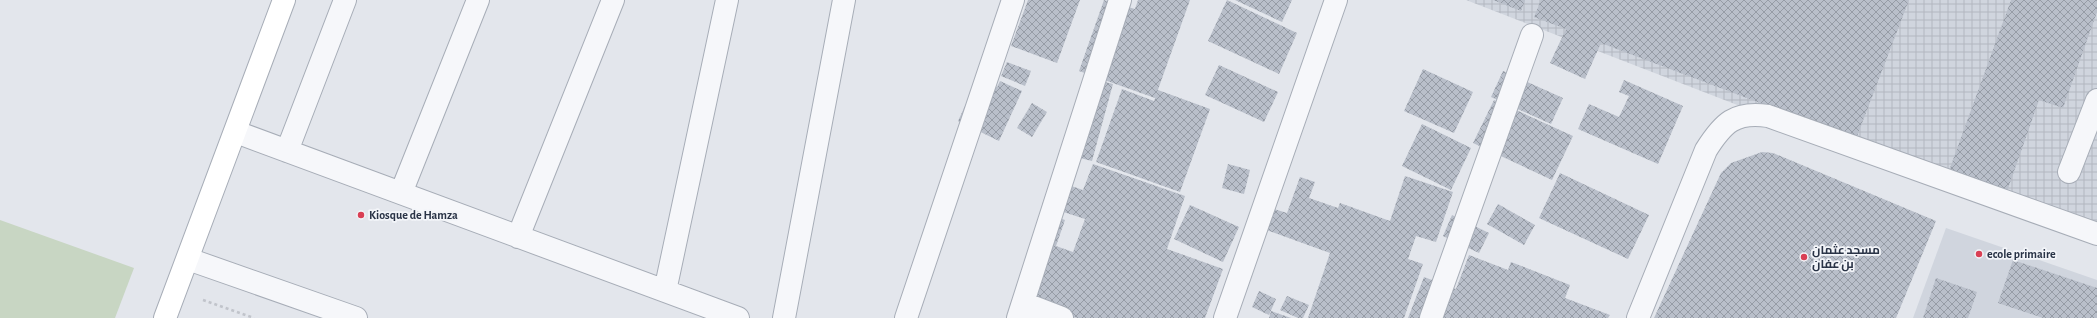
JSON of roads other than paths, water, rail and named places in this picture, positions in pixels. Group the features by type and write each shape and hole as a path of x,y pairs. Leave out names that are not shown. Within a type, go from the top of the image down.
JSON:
{"main road":[{"path":"165,318 236,132 284,0"}],"street":[{"path":"287,151 345,0"},
{"path":"400,194 478,0"},
{"path":"518,237 613,0"},
{"path":"665,291 727,0"},
{"path":"784,318 844,0"},
{"path":"906,318 1013,0"},
{"path":"1062,318 1021,311 1120,0"},
{"path":"1225,318 1336,0"},
{"path":"1431,318 1532,35"},
{"path":"2069,172 2097,100"},
{"path":"1638,318 1706,150 1714,137 1726,124 1738,117 1752,114 1768,116 2097,234"},
{"path":"236,132 738,318"},
{"path":"188,259 356,318"}],"place":[{"name":"Kiosque de Hamza","path":"361,215"},
{"name":"ecole primaire","path":"1979,254"},
{"name":"مسجد عثمان بن عفان","path":"1804,257"}]}
